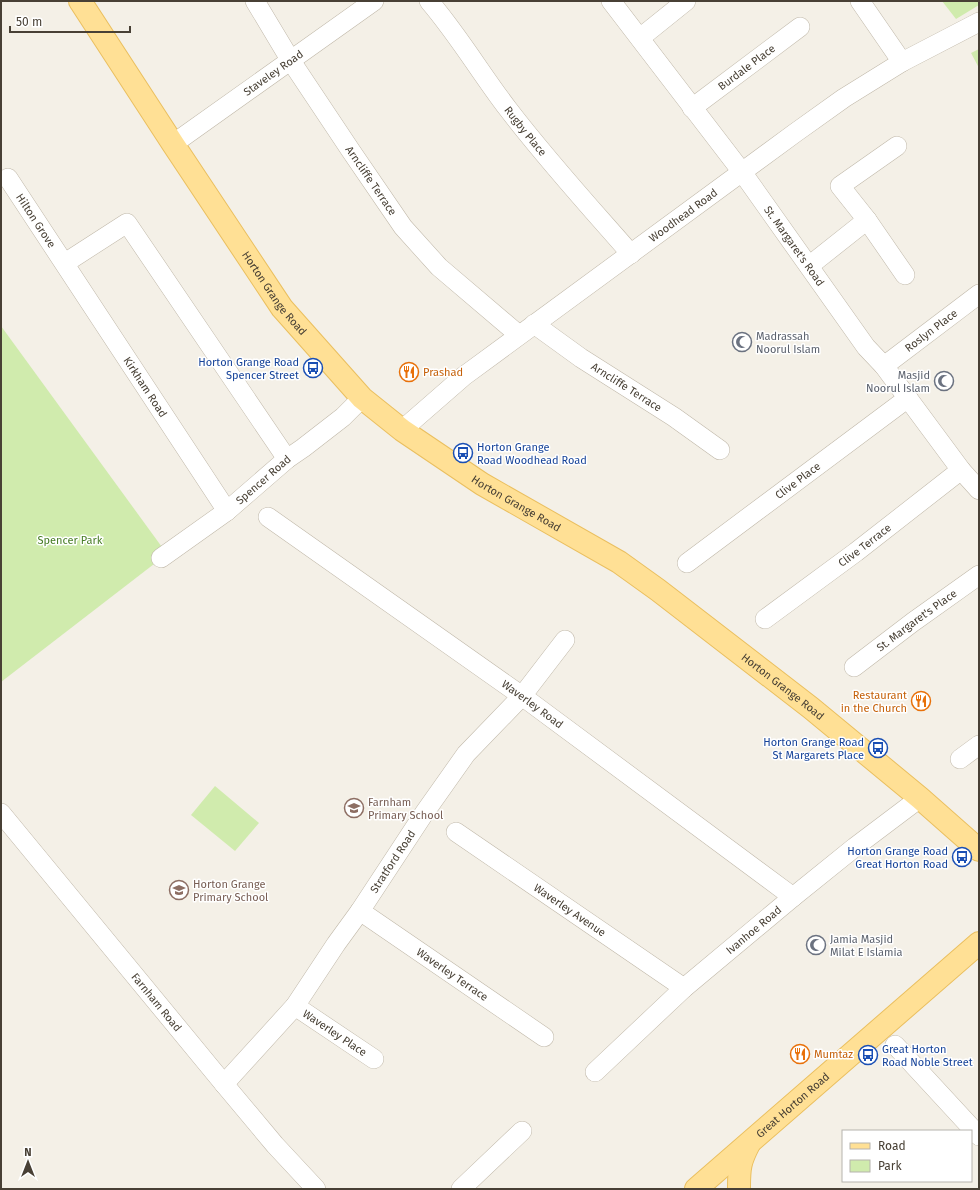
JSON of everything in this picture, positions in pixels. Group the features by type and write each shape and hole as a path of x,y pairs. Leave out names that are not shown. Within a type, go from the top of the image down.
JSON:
{"main road":[{"name":"Horton Grange Road","path":"80,1 282,308 362,398 402,430 482,484 619,562 658,590 811,708 920,798 979,850"},
{"name":"Great Horton Road","path":"696,1189 979,943"},
{"path":"742,1188 739,1170 741,1159 749,1143"},
{"path":"720,1168 742,1188"}],"street":[{"name":"Arncliffe Terrace","path":"255,1 291,61 351,152 404,226 439,267 519,335"},
{"name":"Staveley Road","path":"173,144 374,1"},
{"name":"Rugby Place","path":"429,1 449,24 508,109 562,175 631,254"},
{"name":"St. Margaret's Road","path":"611,1 742,172 866,347 884,366 973,481"},
{"path":"640,38 686,1"},
{"path":"860,1 902,62"},
{"name":"Woodhead Road","path":"402,430 464,376 832,107 902,62 979,22"},
{"name":"Burdale Place","path":"692,108 800,27"},
{"path":"897,146 840,186 867,220 904,275"},
{"name":"Hilton Grove","path":"8,178 65,263"},
{"path":"809,266 867,220"},
{"path":"65,263 126,223 287,459"},
{"name":"Kirkham Road","path":"65,263 227,511"},
{"name":"Roslyn Place","path":"884,366 979,294"},
{"name":"Arncliffe Terrace","path":"534,324 581,358 674,416 720,450"},
{"name":"Spencer Road","path":"161,558 227,511 287,459 343,416 362,398"},
{"name":"Clive Place","path":"687,563 908,398"},
{"name":"Clive Terrace","path":"766,619 856,552 973,481"},
{"name":"Waverley Road","path":"268,517 522,696 793,897"},
{"name":"St. Margaret's Place","path":"854,667 913,622 979,575"},
{"name":"Stratford Road","path":"224,1084 295,1006 332,949 360,911 425,812 466,754 522,696 565,640"},
{"path":"960,758 979,745"},
{"name":"Ivanhoe Road","path":"595,1072 684,988 855,847 920,798"},
{"name":"Farnham Road","path":"1,813 275,1145 316,1189"},
{"name":"Waverley Avenue","path":"456,832 684,988"},
{"name":"Waverley Terrace","path":"360,911 544,1037"},
{"name":"Waverley Place","path":"295,1006 374,1059"},
{"path":"895,1045 979,1136"},
{"path":"461,1189 522,1131"}],"green space":[{"path":"942,1 979,1 979,5 956,19"},
{"path":"979,49 979,68 971,53"},
{"name":"Spencer Park","path":"1,326 167,554 1,682"},
{"path":"215,786 259,823 235,851 191,815"}],"place":[{"name":"Madrassah Noorul Islam","path":"742,342"},
{"name":"Horton Grange Road Spencer Street","path":"313,368"},
{"name":"Prashad","path":"409,372"},
{"name":"Masjid Noorul Islam","path":"944,381"},
{"name":"Horton Grange Road Woodhead Road","path":"463,453"},
{"name":"Restaurant in the Church","path":"921,701"},
{"name":"Horton Grange Road St Margarets Place","path":"878,748"},
{"name":"Farnham Primary School","path":"354,808"},
{"name":"Horton Grange Road Great Horton Road","path":"962,857"},
{"name":"Horton Grange Primary School","path":"179,890"},
{"name":"Jamia Masjid Milat E Islamia","path":"816,945"},
{"name":"Mumtaz","path":"800,1054"},
{"name":"Great Horton Road Noble Street","path":"868,1055"}]}
